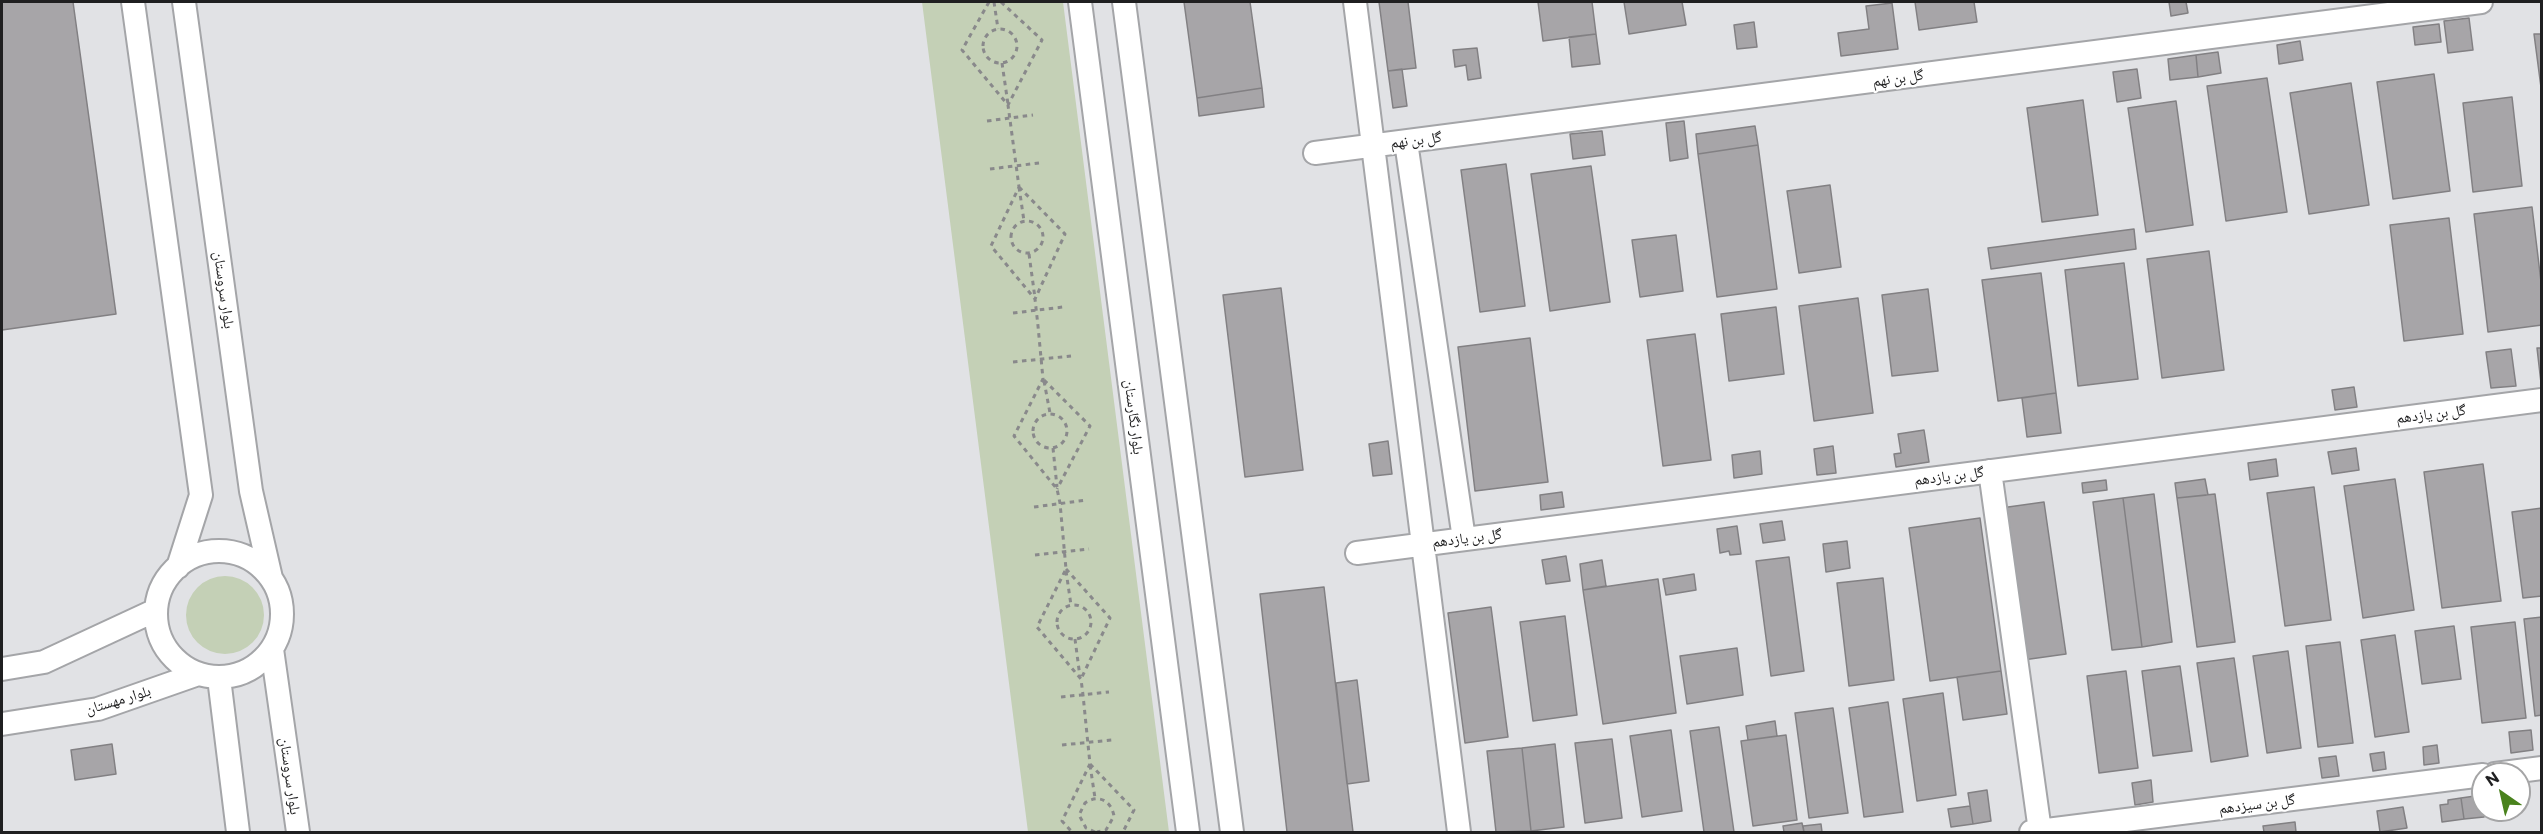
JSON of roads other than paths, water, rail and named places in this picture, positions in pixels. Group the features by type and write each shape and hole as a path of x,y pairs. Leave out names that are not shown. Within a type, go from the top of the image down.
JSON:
{"street":[{"path":"133,2 201,495 178,567"},
{"name":"بلوار سروستان","path":"184,2 251,491 271,578"},
{"name":"بلوار نگارستان","path":"1080,2 1188,832"},
{"path":"1124,2 1232,832"},
{"path":"1355,2 1459,832"},
{"name":"گل بن نهم","path":"1315,153 2481,2"},
{"path":"1406,142 1464,539"},
{"name":"گل بن یازدهم","path":"1357,553 2541,400"},
{"path":"1990,471 2035,832"},
{"path":"217,551 237,554 256,563 271,578 280,595 283,613 280,632 272,649 258,664 240,674 209,676 180,664 166,649 158,630 156,610 167,579 178,567 196,556 217,551"},
{"path":"2,669 44,662 156,610"},
{"name":"بلوار سروستان","path":"272,649 298,832"},
{"path":"209,676 238,832"},
{"name":"بلوار مهستان","path":"2,724 98,709 209,676"},
{"name":"گل بن سیزدهم","path":"2035,832 2471,778"}]}
